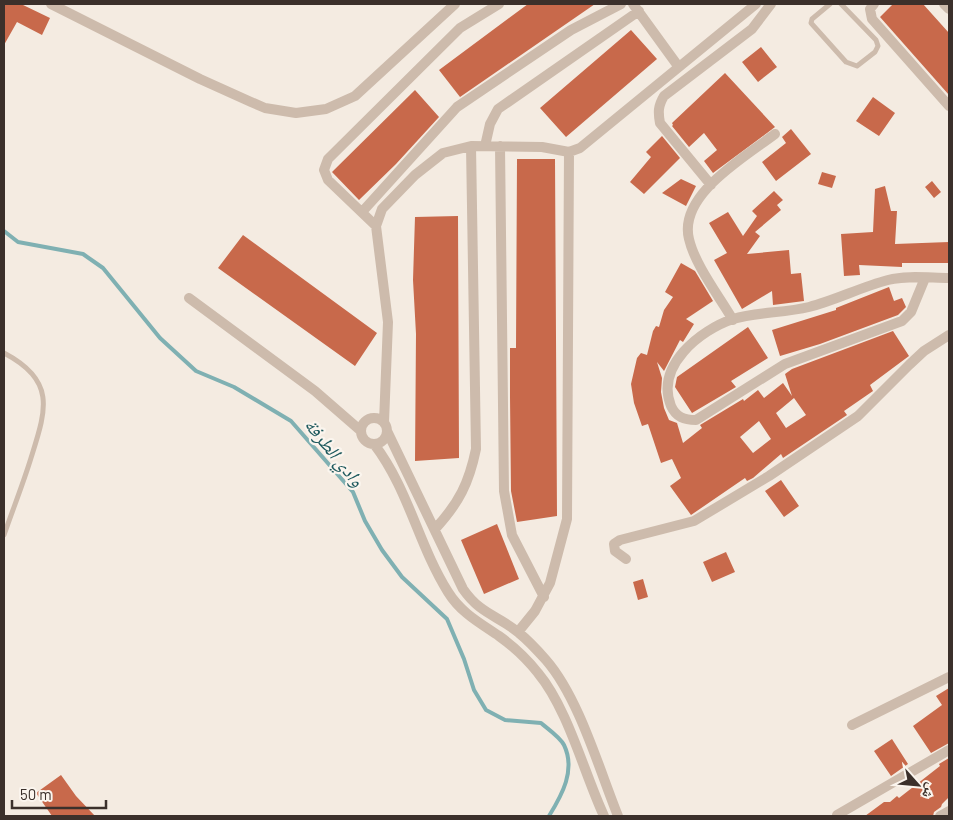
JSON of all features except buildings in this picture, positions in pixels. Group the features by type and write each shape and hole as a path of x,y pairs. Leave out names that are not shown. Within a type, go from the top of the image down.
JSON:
{"street":[{"path":"51,4 200,80 265,108 296,113 326,109 355,96 455,4"},
{"path":"376,226 328,180 324,170 328,159 460,28 499,4"},
{"path":"362,212 457,107 571,30 621,4"},
{"path":"374,444 383,441 385,427 388,322 376,226 382,210 415,175 443,153 471,146 542,147 568,152 580,148 756,4"},
{"path":"711,184 660,123 658,114 659,104 664,96 752,29 771,4"},
{"path":"874,4 870,9 872,19 949,106"},
{"path":"944,4 949,10"},
{"path":"485,146 490,124 498,109 636,7 678,66"},
{"path":"733,320 695,255 689,239 689,218 698,198 711,184 774,134"},
{"path":"435,529 453,510 462,495 476,449 471,146"},
{"path":"500,146 504,491 512,535 544,597"},
{"path":"518,632 527,623 544,597 550,583 567,519 568,152"},
{"path":"925,278 911,312 902,321 785,364 696,420 687,420 679,416 670,403 668,381 677,360 693,341 733,320 810,306 889,280 925,278 949,278"},
{"path":"189,298 315,391 361,431 364,440 374,444 393,471 448,592 470,618 501,637 522,656 551,690 604,816"},
{"path":"626,559 615,551 614,544 620,540 694,521 769,476 858,416 916,358 949,335"},
{"path":"361,431 365,422 374,418 385,427 458,581 468,596 481,610 518,632 547,661 561,682 580,718 618,816"},
{"path":"852,726 949,677"},
{"path":"838,814 949,750"},
{"path":"940,816 949,811"}],"lane":[{"path":"830,4 812,19 810,24 846,62 857,66 875,52 878,46 876,40 841,4"},
{"path":"4,353 25,366 33,374 41,389 44,406 43,423 22,489 4,535"}],"waterway":[{"name":"وادي الطرفة","path":"4,231 18,242 83,254 103,268 160,338 196,371 234,387 291,421 353,492 365,521 382,550 402,577 447,619 464,659 474,690 486,710 505,720 541,723 557,736 564,745 569,764 568,773 563,791 549,816"}]}
